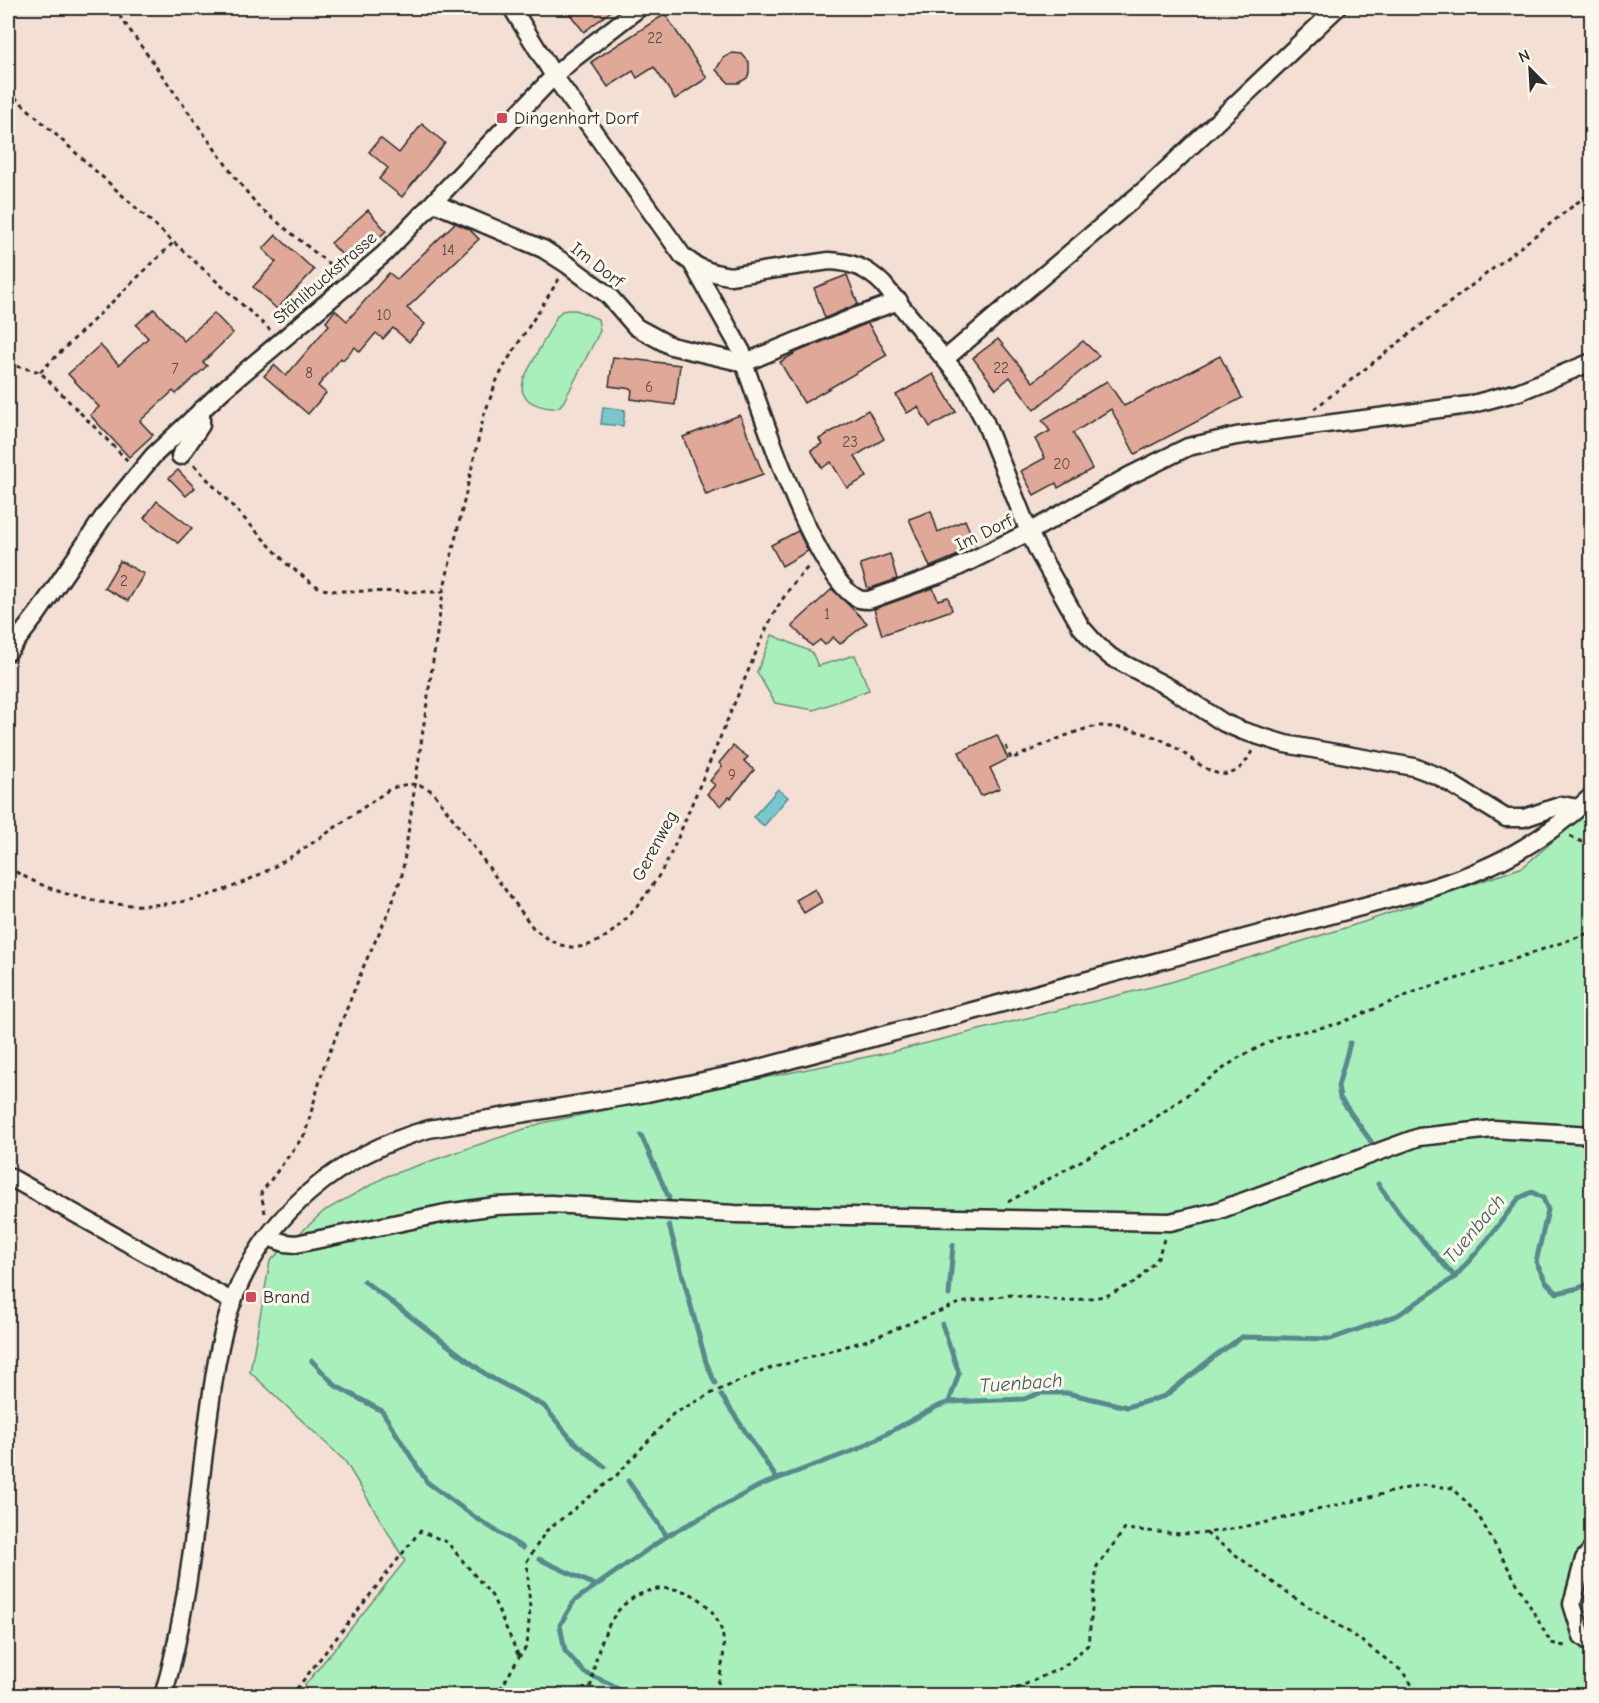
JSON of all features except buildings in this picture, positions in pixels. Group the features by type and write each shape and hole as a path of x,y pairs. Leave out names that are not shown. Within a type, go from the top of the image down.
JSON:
{"street":[{"name":"Im Dorf","path":"434,203 543,249 608,295 636,327 671,346 744,363 776,452 822,555 846,588 859,599 868,600 952,570 1029,532 985,422 965,384 899,302 872,273 860,266 829,261 730,276 716,274 693,265 682,255 554,76 512,8"},
{"name":"Stählibuckstrasse","path":"8,652 106,513 138,472 201,410 384,254 554,76 639,8"},
{"path":"945,359 1149,186 1337,8"},
{"path":"693,265 742,352 744,363 857,316 899,302"},
{"path":"1578,808 1562,805 1524,818 1506,818 1438,776 1414,767 1304,748 1257,736 1224,723 1172,689 1103,651 1081,627 1029,532 1129,476 1188,447 1236,436 1469,405 1518,392 1592,362"},
{"path":"182,454 201,425 201,410"},
{"path":"163,1695 179,1633 214,1382 233,1302 253,1260 268,1237 292,1208 328,1176 375,1148 429,1129 647,1093 710,1080 892,1034 1443,884 1525,849 1557,826 1592,796"},
{"path":"268,1237 296,1244 446,1213 507,1205 550,1204 735,1214 1170,1222 1217,1211 1419,1137 1493,1129 1592,1135"},
{"path":"8,1176 233,1302"},
{"path":"1592,1549 1584,1558 1572,1604 1582,1636 1592,1644"}],"path":[{"path":"114,8 237,180 259,207 352,283"},
{"path":"8,91 282,341"},
{"path":"1292,428 1347,381 1592,191"},
{"path":"40,372 173,243"},
{"path":"266,1212 261,1193 305,1134 327,1057 388,914 402,875 443,592 484,415 492,391 507,361 568,265"},
{"path":"8,364 40,372 138,472"},
{"path":"182,454 267,545 287,564 322,589 443,592"},
{"name":"Gerenweg","path":"415,784 425,786 434,793 534,929 546,938 568,947 580,947 599,940 622,922 660,872 672,851 777,606 794,581 822,555"},
{"path":"1006,746 1011,759 1085,729 1103,726 1154,737 1212,772 1229,774 1242,768 1253,751 1257,736"},
{"path":"8,867 34,882 84,899 138,905 183,902 228,890 255,878 297,853 390,789 406,783 415,784"},
{"path":"1557,826 1570,836 1592,847"},
{"path":"981,1218 1087,1160 1148,1123 1238,1058 1281,1036 1338,1024 1422,989 1473,974 1592,932"},
{"path":"494,1695 503,1685 527,1646 530,1609 527,1561 546,1531 616,1476 673,1414 712,1393 765,1370 868,1340 960,1303 1009,1295 1067,1301 1106,1296 1136,1281 1158,1258 1170,1222"},
{"path":"1000,1695 1063,1667 1088,1646 1097,1566 1125,1529 1180,1534 1206,1533 1258,1524 1420,1485 1453,1488 1478,1515 1551,1643 1571,1647"},
{"path":"291,1695 420,1531 447,1542 492,1596 519,1657"},
{"path":"1206,1533 1290,1595 1352,1634 1402,1671 1420,1695"},
{"path":"588,1695 591,1689 594,1664 612,1620 629,1601 658,1588 676,1588 691,1594 707,1606 722,1632 724,1655 715,1695"}],"green space":[{"path":"576,310 598,319 600,331 564,401 559,407 539,406 529,401 523,393 524,378 557,316 562,311"},
{"path":"772,635 812,652 818,666 855,655 869,690 814,710 775,703 757,672"},
{"path":"1591,808 1591,1695 297,1695 405,1561 345,1461 250,1372 270,1261 324,1211 387,1176 542,1123 891,1052 1171,982 1364,922 1523,867"}],"water":[{"path":"603,407 625,410 623,426 601,424"},
{"path":"778,789 788,797 764,826 753,817"}],"waterway":[{"path":"1350,1043 1338,1086 1340,1098 1372,1143"},
{"path":"641,1135 669,1198"},
{"path":"1378,1184 1402,1217 1455,1277"},
{"name":"Tuenbach","path":"628,1696 611,1684 585,1673 565,1651 560,1625 574,1601 667,1536 761,1485 858,1449 936,1407 949,1402 1024,1399 1040,1393 1067,1393 1127,1407 1165,1396 1242,1337 1331,1339 1398,1315 1455,1277 1519,1198 1532,1192 1543,1198 1548,1210 1536,1262 1546,1282 1557,1293 1579,1288 1592,1282"},
{"path":"669,1225 706,1362 715,1383"},
{"path":"949,1295 953,1245"},
{"path":"364,1281 488,1376 544,1406 572,1440 605,1467"},
{"path":"942,1324 959,1373 949,1402"},
{"path":"312,1361 336,1386 382,1411 427,1482 476,1518 523,1548"},
{"path":"721,1395 777,1479"},
{"path":"628,1481 667,1536"},
{"path":"539,1559 595,1585"}],"place":[{"name":"Dingenhart Dorf","path":"502,118"},
{"name":"Brand","path":"251,1297"}]}
